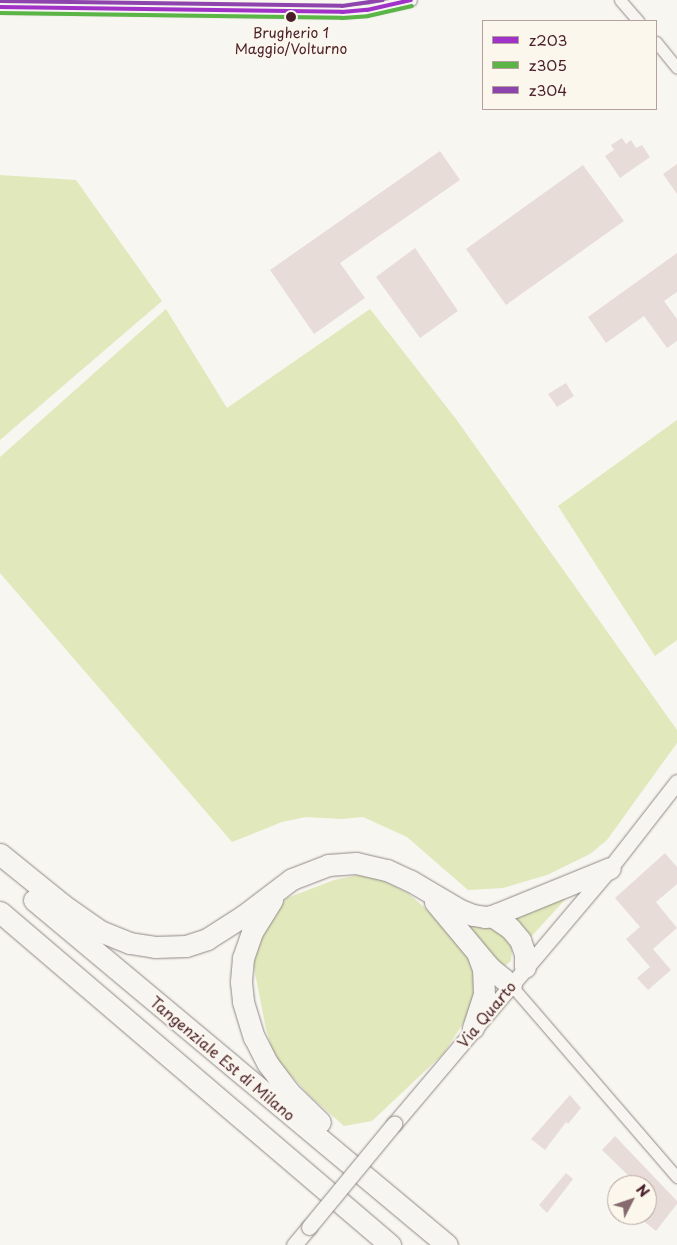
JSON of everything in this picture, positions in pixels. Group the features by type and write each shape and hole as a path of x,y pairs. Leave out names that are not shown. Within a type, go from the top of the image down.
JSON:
{"highway":[{"path":"0,854 63,905 100,930 130,943 155,947 186,946 207,939 243,916 286,883 317,868 351,863 368,864 387,870 468,914 480,917 492,916 610,868"},
{"name":"Tangenziale Est di Milano","path":"0,871 446,1245"},
{"path":"286,883 258,920 242,963 241,988 243,1002 259,1047 278,1079 301,1105 458,1245"},
{"path":"421,887 495,972 511,985"},
{"path":"0,912 390,1245"},
{"path":"492,916 510,928 520,940 525,954 525,967"},
{"path":"473,1028 484,995 483,969 476,950"},
{"path":"312,1178 368,1245"}],"street":[{"path":"0,7 342,12 367,10 411,0"},
{"path":"620,0 637,20"},
{"path":"657,43 677,68"},
{"name":"Via Quarto","path":"294,1245 473,1028 610,868 677,782"},
{"path":"511,985 677,1177"}],"green space":[{"path":"0,175 76,180 162,301 0,440"},
{"path":"166,309 227,408 370,309 456,419 677,730 677,743 607,840 590,854 547,875 503,888 468,890 407,837 363,817 341,819 306,817 282,822 232,842 0,573 0,457"},
{"path":"677,420 677,640 655,656 558,506"},
{"path":"358,875 380,879 408,893 433,915 465,952 477,982 468,1016 443,1054 372,1121 344,1126 310,1096 275,1058 266,1029 252,958 266,921 287,898 334,880"},
{"path":"572,892 529,939 512,917"},
{"path":"465,922 488,922 509,939 512,949 511,961 505,966 499,967"}],"building":[{"path":"622,138 626,144 631,140 636,148 642,145 650,157 620,178 605,156 614,150 611,145"},
{"path":"440,151 460,180 340,263 365,298 314,334 270,270"},
{"path":"677,164 677,194 663,174"},
{"path":"583,165 624,221 506,305 466,249"},
{"path":"415,248 458,311 420,338 376,277"},
{"path":"677,253 677,292 664,301 677,319 677,341 667,348 644,316 606,343 588,317"},
{"path":"566,383 574,396 557,407 548,394"},
{"path":"665,853 677,867 677,884 656,902 677,928 653,949 671,970 648,990 637,978 650,967 626,939 640,927 615,898"},
{"path":"570,1095 581,1108 568,1124 566,1122 545,1150 531,1139"},
{"path":"615,1136 652,1175 628,1175 602,1150"},
{"path":"566,1173 573,1179 547,1213 539,1205"},
{"path":"657,1180 677,1201 677,1204 656,1231 648,1225 657,1225"}],"transit line":[{"name":"z304","path":"0,1 342,6 383,0"},
{"name":"z203","path":"0,7 342,12 367,10 411,0"},
{"name":"z305","path":"0,13 342,18 368,16 412,6"}],"place":[{"name":"Brugherio 1 Maggio/Volturno","path":"291,17"}]}
